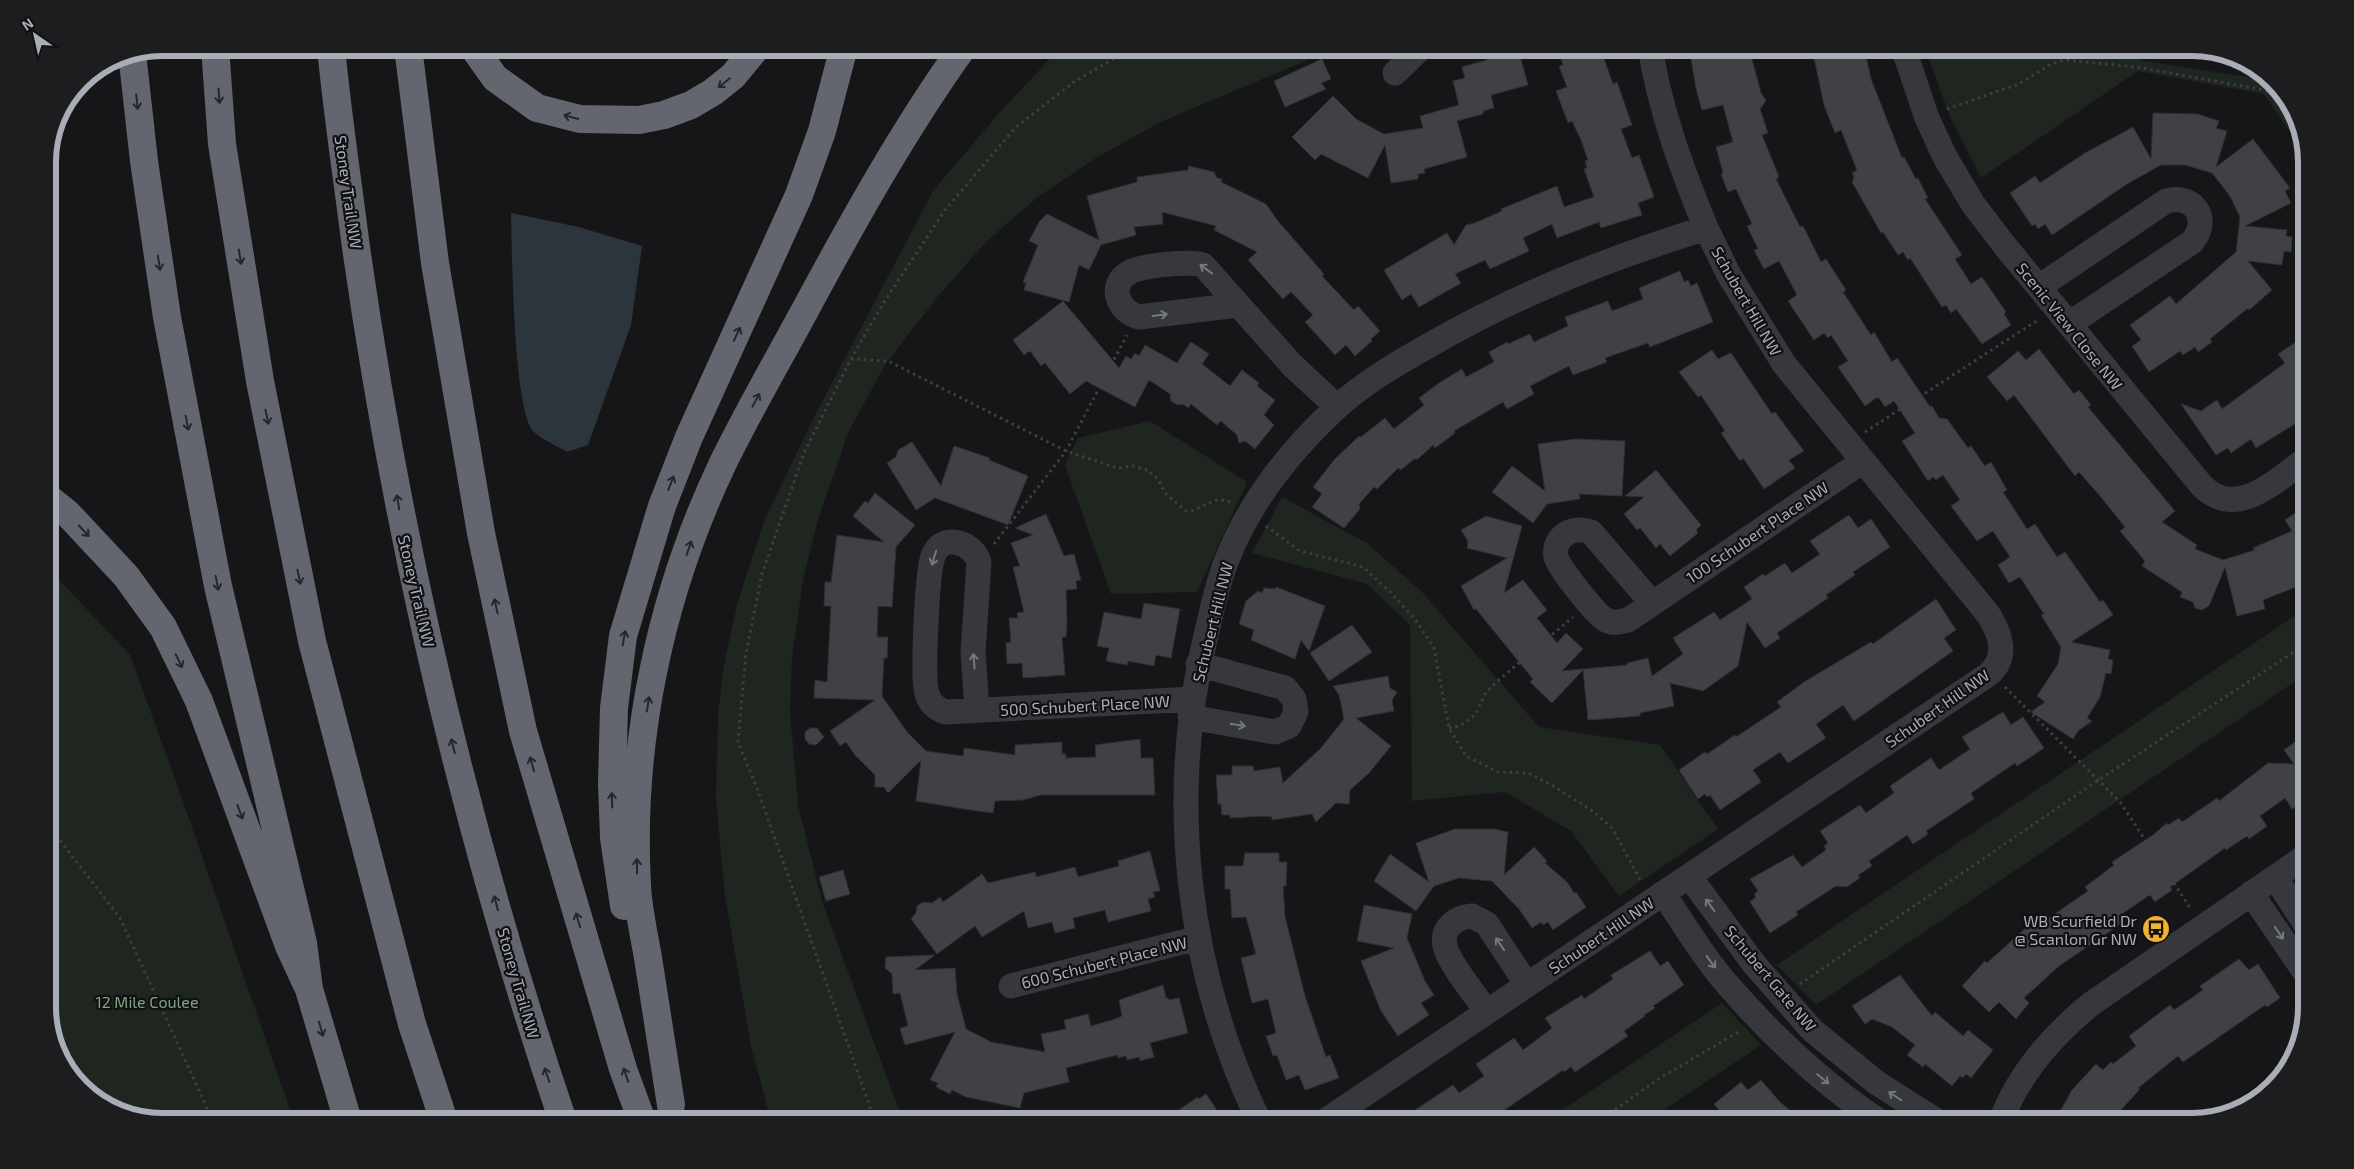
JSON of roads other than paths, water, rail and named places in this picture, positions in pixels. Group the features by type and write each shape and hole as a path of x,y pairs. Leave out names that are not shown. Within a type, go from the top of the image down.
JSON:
{"highway":[{"path":"216,56 222,144 260,381 312,641 412,1024 441,1113"},
{"name":"Stoney Trail NW","path":"332,56 335,93 368,334 403,528 458,766 523,1004 560,1113"},
{"path":"409,56 434,263 481,533 523,731 623,1069 639,1113"},
{"path":"479,56 495,78 537,108 580,119 639,120 664,115 691,105 714,92 733,76 750,56"},
{"path":"673,1113 621,895 614,838 612,783 614,708 623,636 662,506 689,437 799,195 822,131 842,56"},
{"path":"673,1113 637,886 638,805 643,737 655,663 670,603 695,529 723,464 753,406 850,226 917,115 958,56"},
{"path":"133,61 144,160 168,317 218,586 303,943 309,988 345,1113"},
{"path":"56,504 68,514 126,576 163,627 199,701 289,946 309,988"}],"street":[{"path":"1395,73 1413,56"},
{"path":"1652,56 1667,122 1685,178 1706,228"},
{"name":"Scenic View Close NW","path":"1906,56 1927,118 1945,157 1973,204 2062,316 2211,495 2224,499 2251,497 2298,465"},
{"path":"2039,287 2166,201 2182,199 2196,208 2200,229 2192,242 2062,316"},
{"name":"Schubert Hill NW","path":"1255,1113 1243,1088 1222,1032 1198,938 1188,866 1185,816 1191,708 1198,664 1228,557 1250,513 1277,472 1299,444 1337,408 1410,356 1514,299 1575,272 1706,228 1729,275 1765,335 1796,380 1988,614 2001,642 2000,658 1993,670 1338,1113"},
{"path":"1238,305 1139,317 1126,312 1118,301 1117,293 1122,278 1136,269 1185,263 1203,265 1292,365 1337,408"},
{"name":"100 Schubert Place NW","path":"1652,603 1597,536 1584,529 1577,529 1564,534 1560,539 1556,559 1601,617 1618,623 1628,620 1652,603 1856,453"},
{"name":"500 Schubert Place NW","path":"977,710 974,652 979,562 977,556 966,545 951,542 937,550 933,557 926,644 926,689 932,704 945,712 1191,708 1275,732 1289,726 1296,712 1294,699 1285,688 1198,664"},
{"path":"2004,1113 2029,1069 2070,1021 2091,1004 2298,861"},
{"name":"Schubert Gate NW","path":"1689,876 1754,964 1812,1030 1877,1084 1922,1113"},
{"path":"2275,877 2298,913"},
{"path":"2251,893 2298,962"},
{"name":"Schubert Gate NW","path":"1658,897 1726,983 1793,1055 1867,1113"},
{"path":"1487,1012 1445,947 1446,931 1456,920 1472,916 1487,924 1527,985"},
{"name":"600 Schubert Place NW","path":"1011,986 1198,938"},
{"path":"1793,1055 1812,1030"}],"place":[{"name":"WB Scurfield Dr @ Scanlon Gr NW","path":"2156,929"}],"park label":[{"name":"12 Mile Coulee","path":"147,1001"}]}
